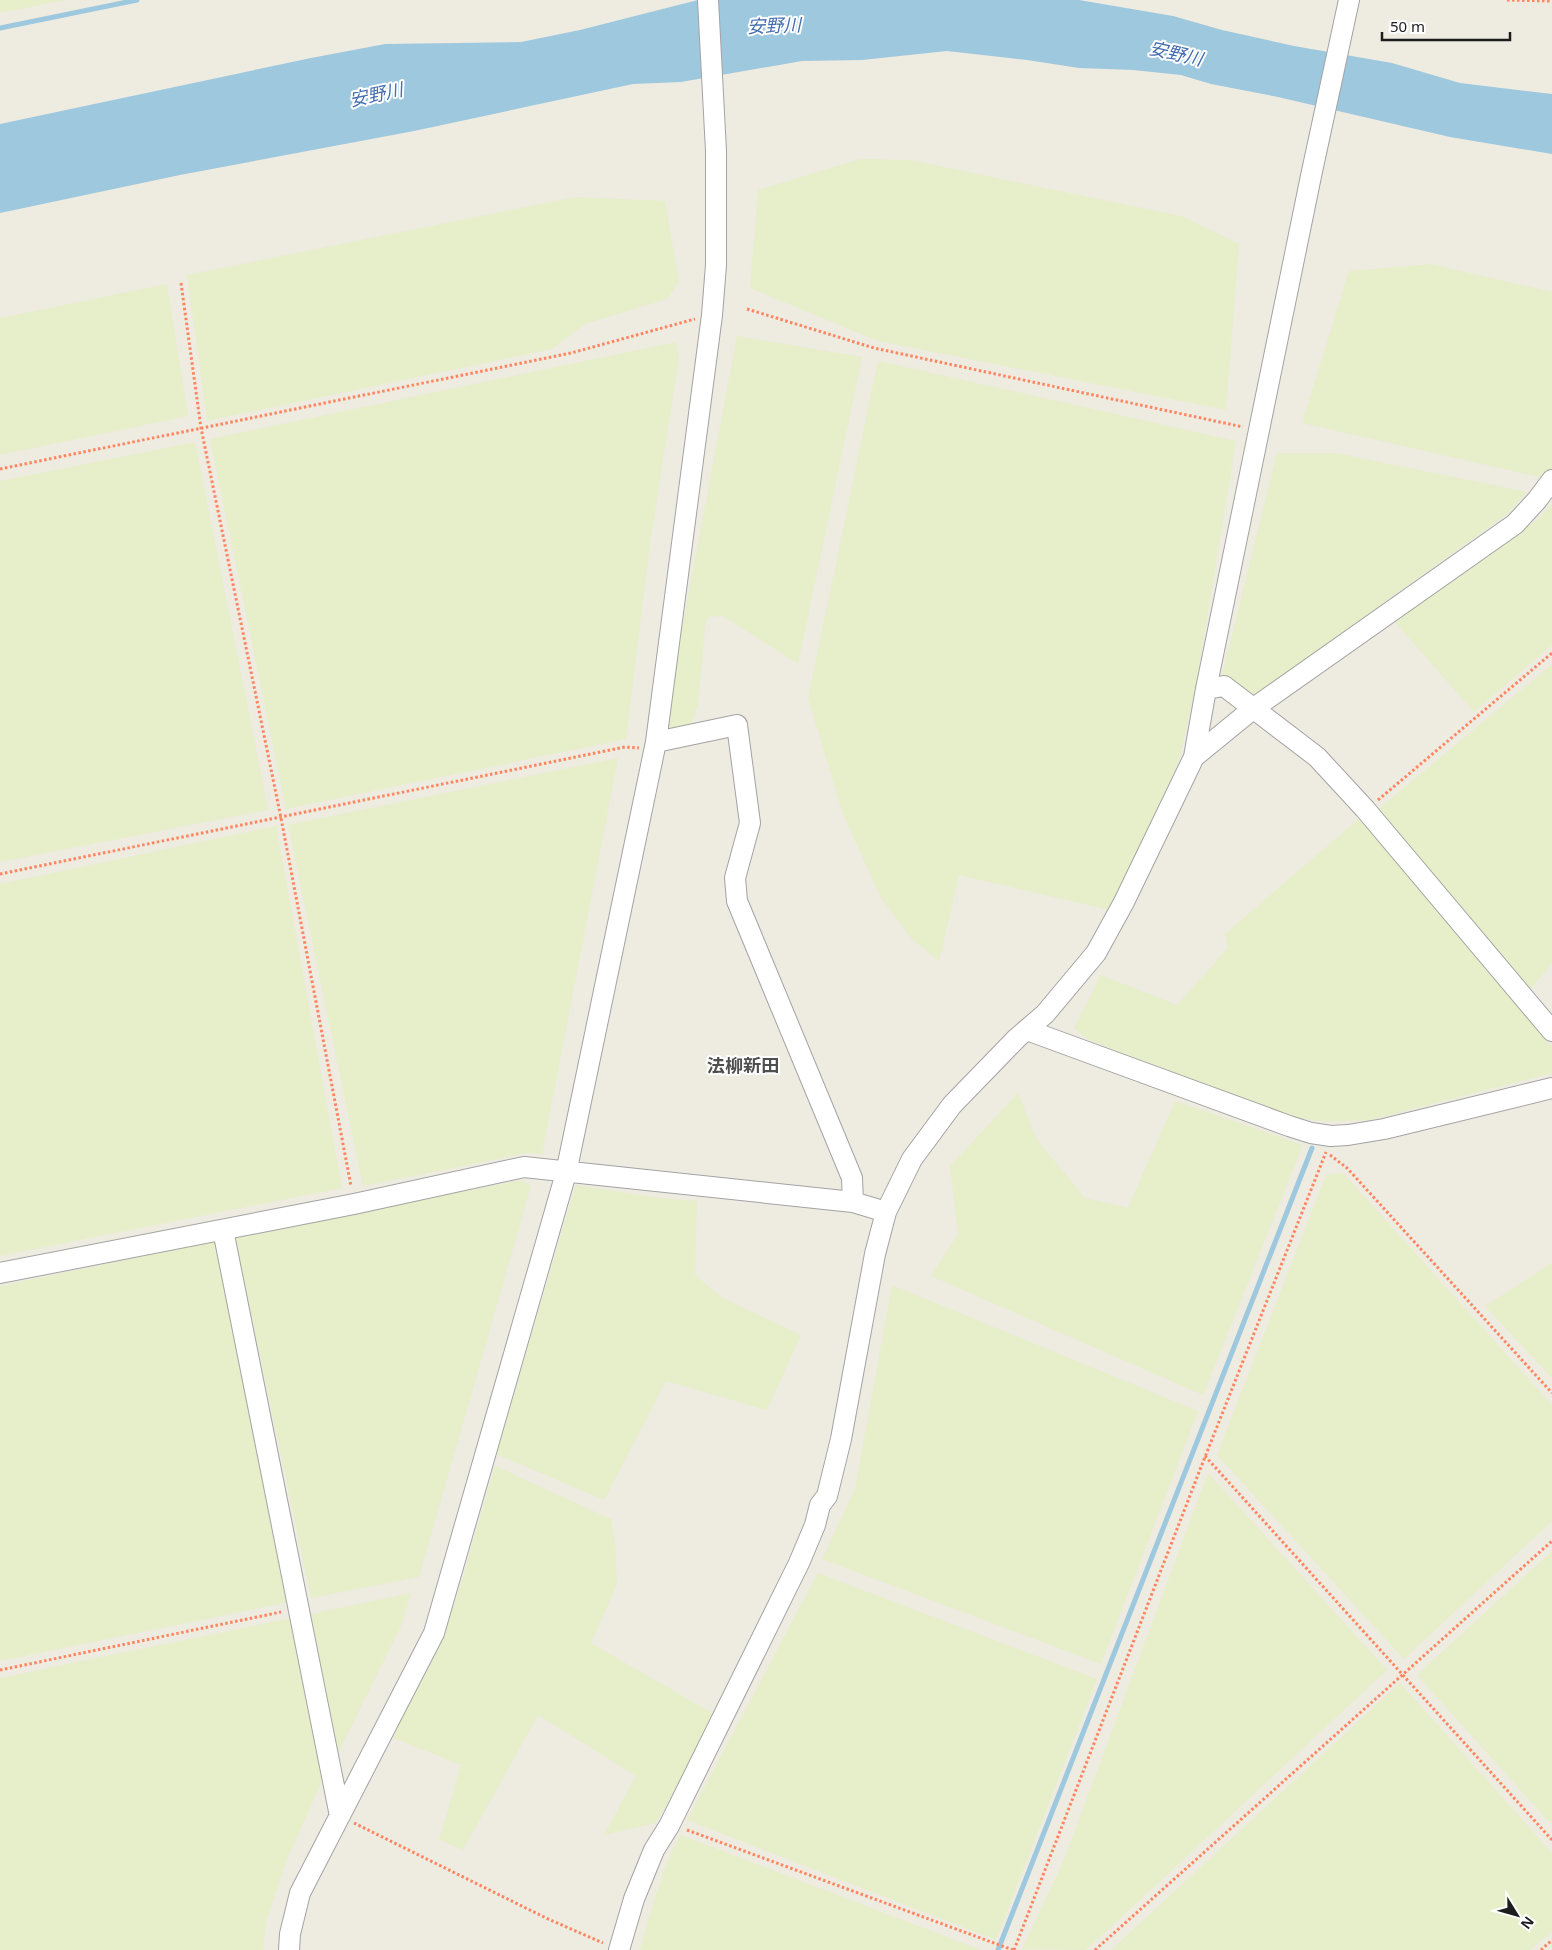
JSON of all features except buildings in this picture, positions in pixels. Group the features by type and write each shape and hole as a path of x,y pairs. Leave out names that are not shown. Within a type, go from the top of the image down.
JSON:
{"street":[{"path":"290,1950 290,1934 300,1893 434,1633 566,1173 655,746 712,315 716,264 715,136 708,0"},
{"path":"619,1950 634,1899 654,1850 669,1826 799,1563 815,1525 820,1505 827,1496 840,1439 875,1254 886,1212 912,1159 952,1106 1017,1038 1045,1014 1096,953 1124,902 1194,757 1206,689 1311,176 1349,2"},
{"path":"1194,757 1254,708 1515,524 1552,480"},
{"path":"1206,689 1224,686 1317,757 1365,808 1552,1031"},
{"path":"655,746 737,725 750,824 735,878 737,901 852,1178 852,1202"},
{"path":"1027,1030 1311,1134 1331,1136 1384,1129 1552,1088"},
{"path":"0,1273 354,1204 524,1167 566,1173 852,1202 886,1212"},
{"path":"223,1230 340,1816"}],"path":[{"path":"1507,0 1552,1"},
{"path":"181,283 201,428 281,818 354,1204"},
{"path":"747,309 874,348 1259,430"},
{"path":"0,469 571,353 712,315"},
{"path":"1365,808 1389,792 1552,653"},
{"path":"0,874 625,747 655,746"},
{"path":"669,1826 693,1832 1014,1950 1205,1456 1326,1151 1347,1168 1552,1393"},
{"path":"1205,1456 1552,1840"},
{"path":"1095,1950 1552,1541"},
{"path":"0,1670 300,1608"},
{"path":"340,1816 546,1918 619,1950"},
{"path":"1541,1950 1552,1940"}],"green space":[{"path":"0,0 66,0 0,13"},
{"path":"861,159 910,160 1181,216 1239,244 1226,410 878,341 750,288 758,190"},
{"path":"575,197 665,201 679,282 667,299 585,324 552,349 207,421 187,275"},
{"path":"1431,264 1552,292 1552,467 1544,478 1302,423 1349,271"},
{"path":"167,284 188,416 0,455 0,318"},
{"path":"737,336 862,357 798,664 723,616 708,617 705,628 698,705 690,727 662,736"},
{"path":"676,342 679,358 651,536 626,739 286,809 210,439"},
{"path":"878,361 1236,441 1196,684 1179,761 1110,910 959,875 939,961 912,939 881,898 843,814 808,698"},
{"path":"195,442 268,810 0,862 0,481"},
{"path":"1277,453 1336,453 1527,492 1507,514 1255,695 1222,676"},
{"path":"1552,504 1552,645 1474,712 1394,621 1538,519"},
{"path":"1552,664 1552,963 1529,991 1375,812"},
{"path":"618,758 542,1154 527,1153 363,1186 288,825"},
{"path":"1361,817 1552,1047 1552,1073 1370,1120 1328,1122 1287,1117 1087,1039 1074,1028 1101,975 1177,1005 1228,948 1225,934"},
{"path":"276,826 342,1188 0,1256 0,884"},
{"path":"1018,1093 1037,1140 1085,1198 1128,1208 1175,1101 1303,1145 1203,1395 931,1276 958,1234 950,1166"},
{"path":"1343,1173 1552,1405 1552,1521 1404,1659 1217,1455 1326,1175"},
{"path":"521,1180 531,1186 419,1577 311,1598 235,1236"},
{"path":"576,1185 660,1198 697,1201 695,1275 721,1297 801,1335 767,1410 666,1381 604,1500 496,1454"},
{"path":"215,1241 289,1602 0,1661 0,1286"},
{"path":"1552,1263 1552,1378 1485,1306"},
{"path":"892,1285 1198,1411 1101,1664 822,1559 855,1489"},
{"path":"495,1466 611,1519 615,1542 617,1584 591,1643 712,1713 684,1777 655,1823 604,1835 636,1776 538,1715 463,1850 439,1840 461,1765 389,1736 440,1647 460,1587"},
{"path":"1208,1473 1387,1670 1086,1950 1022,1949 1064,1860"},
{"path":"1552,1551 1552,1825 1417,1675"},
{"path":"818,1573 1097,1679 996,1940 687,1820"},
{"path":"411,1593 401,1626 338,1753 311,1614"},
{"path":"291,1618 324,1777 287,1859 266,1922 263,1950 0,1950 0,1678"},
{"path":"1400,1683 1552,1853 1552,1931 1530,1950 1111,1950"},
{"path":"681,1835 981,1950 640,1950 655,1897 671,1853"}],"water":[{"name":"安野川","path":"698,0 1079,0 1173,16 1222,30 1294,46 1392,63 1460,83 1552,94 1552,154 1450,137 1278,97 1211,84 1181,75 1133,70 1079,68 947,51 862,60 802,61 681,82 633,84 414,131 180,175 0,213 0,124 385,44 521,42 580,30"}],"waterway":[{"path":"0,28 137,0"},
{"path":"998,1950 1312,1148"}],"district":[{"name":"法柳新田","path":"743,1065"}]}
